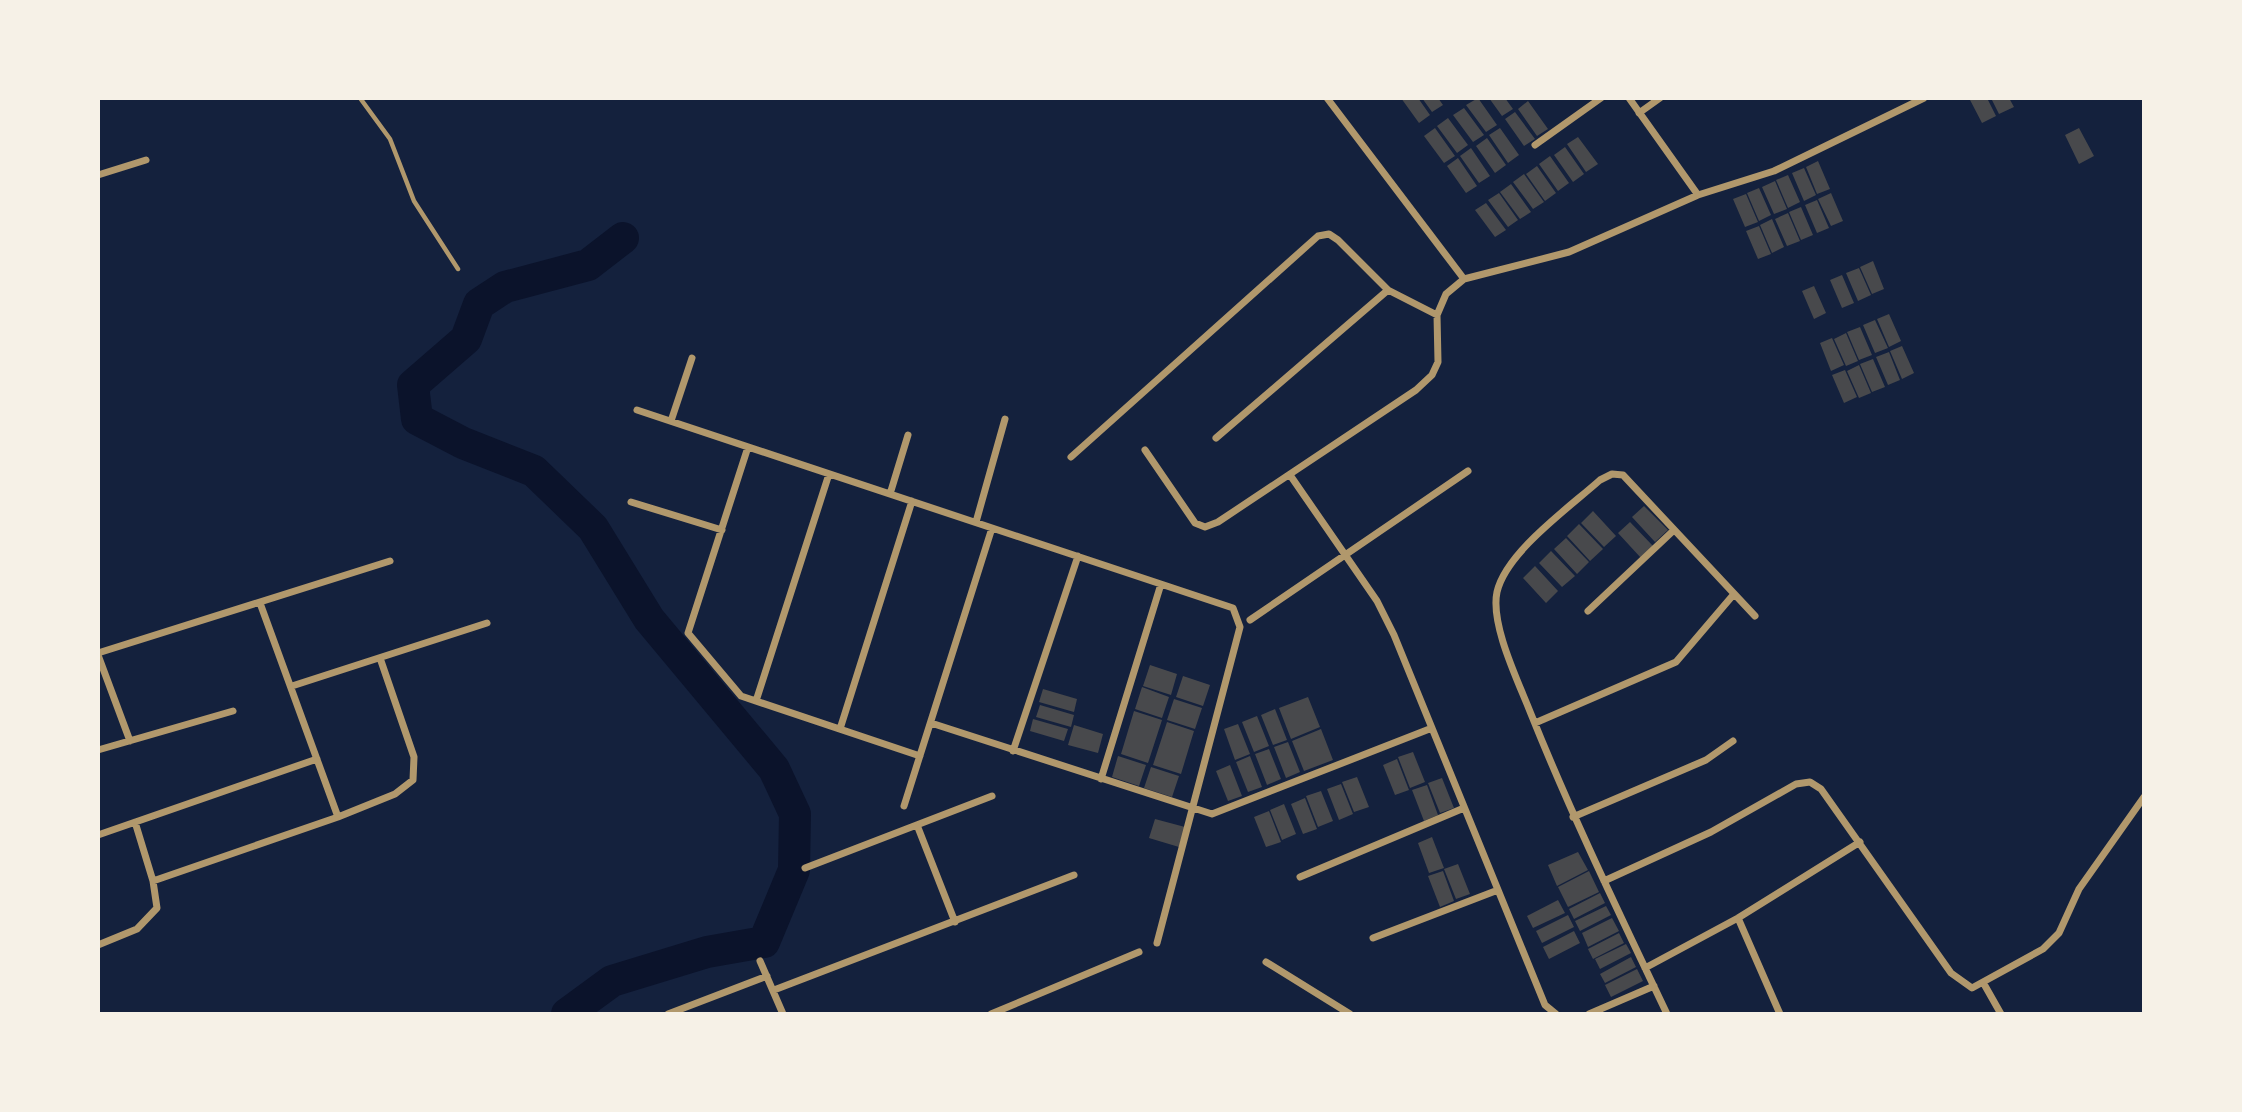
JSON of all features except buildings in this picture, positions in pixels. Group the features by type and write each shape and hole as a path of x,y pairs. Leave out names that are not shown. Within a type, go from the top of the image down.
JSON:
{"street":[{"path":"1327,98 1464,279"},
{"path":"1535,145 1601,98"},
{"path":"1629,98 1698,195"},
{"path":"1640,113 1660,98"},
{"path":"1145,450 1188,517 1205,527 1290,475 1416,390 1433,375 1438,362 1437,315 1446,294 1464,279 1569,252 1698,195 1774,171 1924,98"},
{"path":"98,175 146,160"},
{"path":"1071,457 1318,236 1329,234 1388,290 1437,315"},
{"path":"1216,438 1388,290"},
{"path":"671,421 692,358"},
{"path":"637,410 1233,608 1240,627 1157,943"},
{"path":"976,522 1005,419"},
{"path":"890,494 908,435"},
{"path":"748,447 688,633 741,696 920,756"},
{"path":"1250,620 1468,471"},
{"path":"756,701 829,474"},
{"path":"1667,1014 1573,817 1508,657 1498,616 1496,593 1506,571 1525,548 1600,480 1612,474 1623,475 1755,617"},
{"path":"1290,475 1346,554 1388,624 1545,1004 1556,1014"},
{"path":"841,729 912,501"},
{"path":"631,502 722,530"},
{"path":"904,806 992,528"},
{"path":"1588,611 1675,530"},
{"path":"1013,751 1077,556"},
{"path":"130,741 98,654 390,561"},
{"path":"1101,779 1161,584"},
{"path":"1535,723 1676,662 1734,594"},
{"path":"260,603 338,817"},
{"path":"292,686 487,623"},
{"path":"153,881 338,817 395,794 413,780 414,757 380,658"},
{"path":"98,750 233,711"},
{"path":"930,723 1212,814 1432,728"},
{"path":"1573,817 1706,760 1733,741"},
{"path":"98,835 317,759"},
{"path":"1604,881 1711,832 1796,784 1810,782 1821,789 1951,973 1961,984 1972,988 1984,984 2043,949 2059,933 2079,889 2144,797"},
{"path":"805,868 992,796"},
{"path":"1300,877 1464,808"},
{"path":"98,945 137,929 148,921 157,908 153,881 135,822"},
{"path":"917,825 955,922"},
{"path":"1645,968 1738,918 1860,842"},
{"path":"774,990 1074,875"},
{"path":"1373,938 1498,890"},
{"path":"1738,918 1780,1014"},
{"path":"991,1014 1139,952"},
{"path":"760,961 783,1014"},
{"path":"1266,961 1350,1014"},
{"path":"668,1014 767,976"},
{"path":"1984,984 2001,1014"},
{"path":"1589,1014 1654,986"}],"lane":[{"path":"360,98 390,139 414,201 458,269"}],"waterway":[{"path":"567,1014 612,981 707,952 764,942 794,870 795,814 774,769 649,619 593,528 534,471 463,443 417,419 413,385 466,339 479,304 505,287 588,265 623,238"}]}
